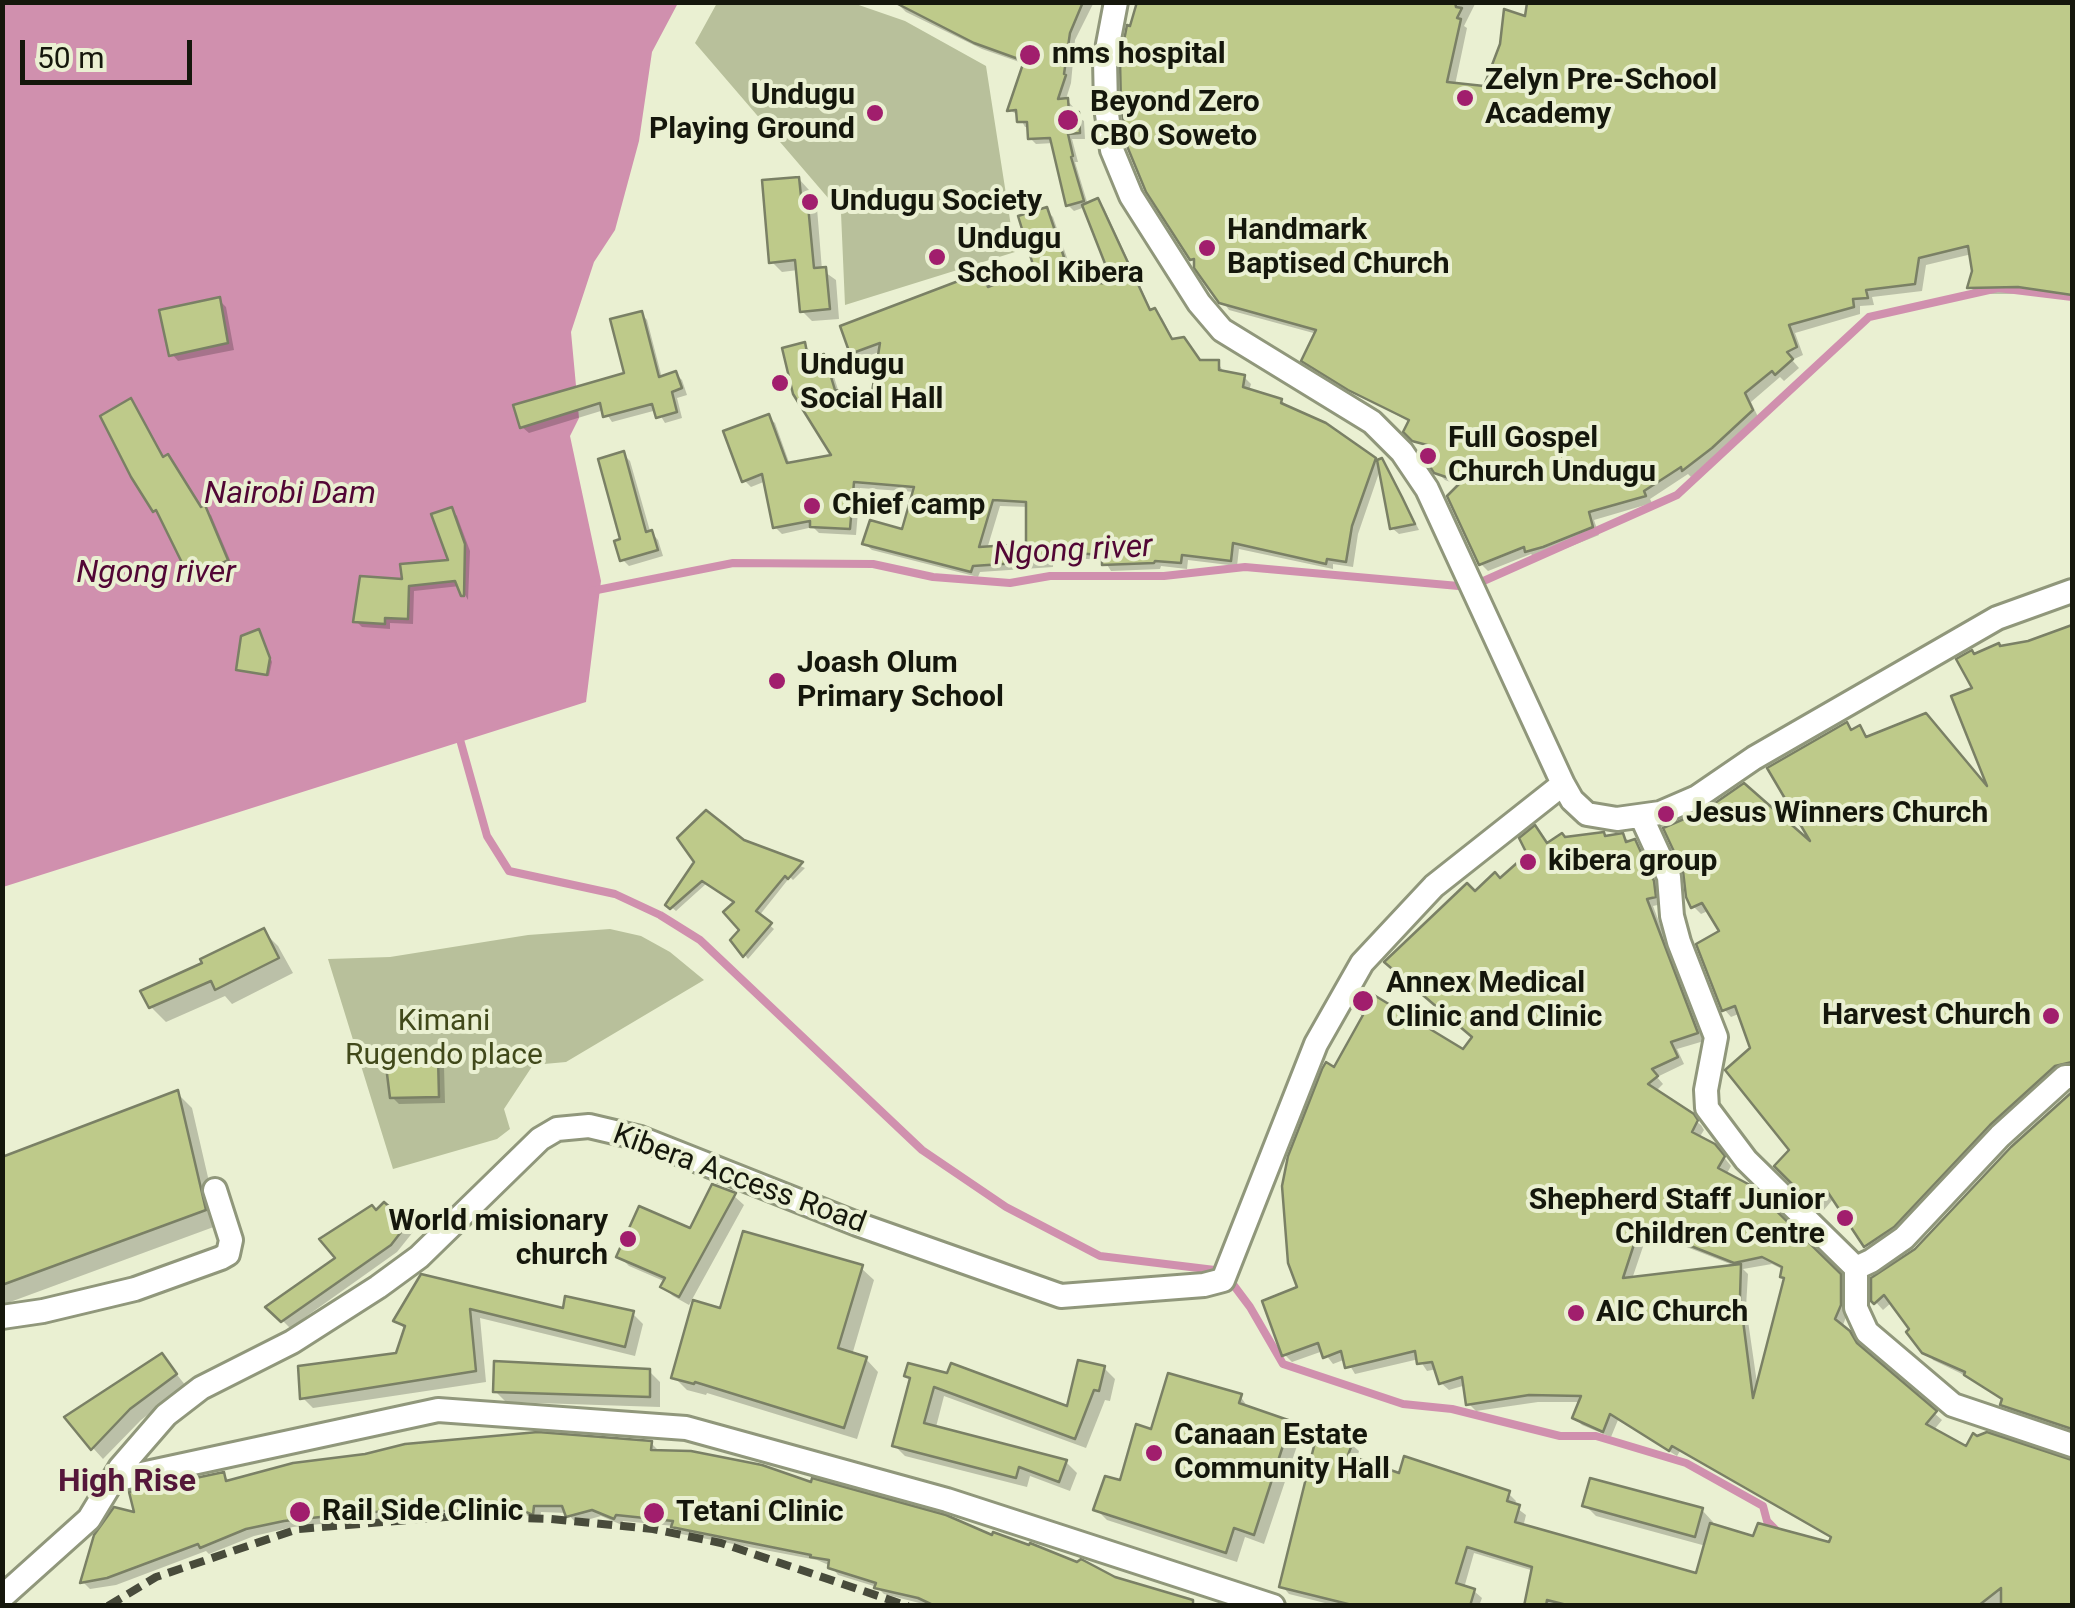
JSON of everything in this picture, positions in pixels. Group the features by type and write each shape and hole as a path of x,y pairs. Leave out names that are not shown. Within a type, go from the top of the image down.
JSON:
{"street":[{"path":"1116,2 1105,60 1106,107 1112,150 1131,196 1200,303 1222,330 1372,422 1402,452 1426,489 1563,784 1585,813 1617,819 1642,818 1697,797 1754,758 1997,618 2072,591"},
{"name":"Kibera Access Road","path":"2,1596 89,1518 166,1415 201,1388 292,1342 378,1288 419,1257 540,1139 568,1127 590,1126 640,1138 857,1224 1062,1296 1204,1285 1226,1273 1316,1044 1362,962 1434,886 1563,784"},
{"path":"1642,818 1669,877 1679,942 1716,1037 1706,1090 1707,1108 1746,1160 1856,1268 1856,1308 1867,1332 1953,1406 2072,1445"},
{"path":"1856,1268 1904,1238 2000,1136 2065,1077 2072,1076"},
{"path":"2,1317 135,1288 228,1254 232,1240 215,1190"},
{"path":"114,1480 438,1410 686,1428 947,1500 1272,1606"}],"green space":[{"name":"Undugu Playing Ground","path":"717,3 853,3 905,21 986,66 1015,252 845,305 841,213 695,43"},
{"name":"Kimani Rugendo place","path":"610,929 641,936 670,952 704,980 566,1062 533,1065 504,1109 510,1129 497,1139 393,1169 328,959 390,957 528,935"}],"water":[{"name":"Nairobi Dam","path":"3,3 678,3 652,52 639,141 615,230 594,262 571,332 579,418 570,436 601,581 586,702 3,887"}],"building":[{"path":"894,2 1083,2 1070,33 1066,75 1058,99 1068,98 1069,113 1079,112 1080,133 1068,134 1084,201 1066,206 1050,138 1028,139 1027,122 1017,122 1016,110 1007,111 1024,61 974,43"},
{"path":"1137,2 1455,2 1456,7 1462,8 1457,18 1461,19 1447,82 1484,86 1500,44 1504,9 1525,16 1527,3 2072,2 2072,295 2018,287 1967,288 1972,271 1968,246 1919,258 1915,284 1866,290 1868,298 1853,299 1854,307 1789,325 1797,347 1787,352 1793,359 1745,393 1753,410 1682,471 1681,467 1644,491 1646,496 1589,512 1593,527 1543,547 1525,552 1524,547 1479,565 1447,496 1461,482 1434,473 1423,456 1427,445 1412,441 1403,432 1409,420 1301,361 1316,330 1219,303 1194,268 1194,259 1190,260 1146,192 1127,146 1121,106 1120,61 1127,25 1130,26"},
{"path":"799,177 801,196 807,195 814,268 826,267 830,309 800,312 795,260 769,263 762,180"},
{"path":"1098,198 1150,310 1155,308 1172,339 1184,337 1200,360 1219,360 1219,370 1245,375 1243,387 1282,399 1281,403 1326,423 1376,458 1352,526 1346,562 1327,559 1326,564 1233,543 1231,561 1182,555 1181,563 1102,565 1102,555 1048,551 1047,561 973,566 971,572 862,544 870,520 902,529 914,487 854,482 850,529 810,527 810,521 773,528 762,474 742,482 723,431 769,414 787,463 831,455 793,394 782,348 805,342 808,358 824,354 835,390 872,392 880,343 850,354 840,326 982,272 988,287 1034,268 1018,216 1047,207 1072,281 1113,284 1082,205","holes":["993,500 1026,502 1026,544 979,547"]},
{"path":"220,297 228,343 169,356 159,310"},
{"path":"642,311 659,377 676,371 682,388 672,392 677,412 656,418 652,404 603,417 600,403 520,428 513,405 624,373 610,319"},
{"path":"131,398 163,457 168,454 201,507 205,505 228,560 190,579 156,510 153,512 131,477 100,416"},
{"path":"624,451 646,532 652,530 658,550 620,561 614,541 620,539 598,459"},
{"path":"1382,458 1415,524 1390,529 1377,460"},
{"path":"452,507 465,544 464,596 455,581 409,586 408,619 385,618 385,624 353,622 360,576 402,579 400,564 448,560 431,514"},
{"path":"2072,625 2072,1062 2055,1066 1990,1125 1894,1227 1864,1247 1827,1191 1814,1206 1774,1166 1789,1150 1725,1070 1750,1048 1735,1006 1722,1011 1696,944 1719,931 1702,903 1691,908 1683,871 1663,828 1705,810 1744,783 1810,841 1767,768 1847,722 1851,730 1860,725 1866,737 1926,713 1987,786 1951,696 1972,688 1956,659 1972,650 1974,654 1999,643 2000,646 2028,641"},
{"path":"259,629 270,658 267,675 236,670 241,636"},
{"path":"706,810 744,840 803,862 788,879 785,876 756,911 772,923 743,957 730,940 739,930 723,912 734,902 702,881 670,909 665,905 694,862 677,838"},
{"path":"1535,825 1547,843 1562,833 1565,837 1623,833 1626,842 1635,839 1654,881 1656,897 1647,899 1698,1033 1671,1042 1678,1057 1652,1069 1658,1076 1648,1084 1694,1114 1698,1120 1692,1132 1715,1144 1725,1156 1718,1168 1750,1185 1841,1274 1841,1305 1835,1319 1857,1343 1937,1411 1926,1424 1966,1446 1973,1433 1977,1436 1987,1432 2072,1460 2072,1606 2001,1606 2001,1588 1978,1606 1571,1606 1547,1600 1546,1606 1524,1606 1532,1567 1467,1547 1456,1583 1475,1589 1470,1606 1356,1606 1279,1587 1318,1430 1353,1442 1348,1455 1399,1473 1404,1456 1510,1491 1507,1501 1520,1505 1515,1522 1696,1573 1710,1523 1753,1536 1758,1523 1829,1542 1831,1537 1672,1446 1669,1451 1610,1414 1603,1432 1572,1418 1581,1396 1529,1395 1466,1405 1462,1377 1439,1384 1432,1362 1417,1364 1415,1351 1345,1368 1341,1351 1323,1358 1318,1343 1282,1356 1262,1301 1297,1287 1288,1263 1282,1186 1288,1156 1322,1069 1326,1062 1334,1067 1363,1015 1354,1008 1364,989 1463,1049 1472,1037 1384,962 1467,883 1475,891 1495,872 1500,878 1527,854 1519,838","holes":["1640,1226 1734,1263 1762,1257 1782,1267 1780,1277 1784,1278 1753,1398 1740,1297 1741,1264 1623,1278"]},
{"path":"264,928 279,958 215,990 211,981 149,1008 140,991 202,963 200,959"},
{"path":"438,1057 439,1097 390,1098 385,1058"},
{"path":"178,1090 206,1210 2,1285 2,1157"},
{"path":"2072,1092 2072,1429 2000,1405 2002,1399 1964,1375 1965,1372 1922,1353 1884,1295 1874,1304 1871,1301 1871,1278 1915,1249 2011,1147"},
{"path":"712,1184 736,1193 679,1297 660,1287 665,1278 616,1257 639,1206 690,1228"},
{"path":"384,1202 408,1223 391,1245 281,1322 265,1307 335,1258 319,1239 372,1205 376,1210"},
{"path":"743,1231 863,1265 838,1348 867,1357 844,1428 671,1378 693,1300 720,1308"},
{"path":"421,1274 563,1308 565,1296 634,1311 625,1347 470,1309 476,1371 300,1399 298,1366 396,1353 405,1326 393,1321"},
{"path":"162,1353 177,1374 130,1409 91,1450 64,1417"},
{"path":"1078,1360 1105,1366 1099,1391 1094,1390 1075,1439 934,1387 924,1423 1067,1460 1059,1482 1019,1467 1016,1478 892,1446 910,1378 904,1376 908,1363 947,1373 951,1363 1067,1406"},
{"path":"494,1361 650,1369 650,1397 493,1392"},
{"path":"1168,1373 1242,1394 1239,1403 1291,1421 1254,1535 1234,1528 1226,1553 1093,1510 1105,1476 1120,1480 1136,1424 1151,1429"},
{"path":"538,1432 652,1441 651,1450 691,1451 762,1465 811,1482 812,1478 946,1515 992,1535 993,1532 1030,1543 1077,1562 1081,1559 1115,1577 1193,1600 1193,1606 935,1606 874,1588 876,1583 828,1568 829,1560 811,1555 671,1527 673,1521 616,1515 614,1519 592,1510 566,1517 562,1506 534,1506 533,1515 514,1507 366,1512 284,1521 246,1529 200,1548 198,1544 107,1578 80,1583 94,1535 114,1507 134,1512 129,1492 224,1472 226,1481 293,1463 365,1454 405,1444"},
{"path":"1590,1478 1703,1508 1695,1537 1582,1506"}],"waterway":[{"name":"Ngong river","path":"592,591 733,563 873,564 933,577 1010,583 1050,576 1164,576 1245,567 1470,587 1677,495 1869,317 1998,288 2072,297"},
{"path":"459,736 487,836 509,871 615,894 700,940 922,1150 1006,1207 1100,1256 1223,1271 1250,1307 1283,1364 1403,1404 1452,1409 1560,1436 1596,1436 1686,1463 1763,1506 1767,1521 1779,1533"}],"railway":[{"path":"108,1606 156,1577 298,1529 458,1516 551,1519 653,1529 721,1543 908,1606"}],"place":[{"name":"nms hospital","path":"1030,55"},
{"name":"Zelyn Pre-School Academy","path":"1465,98"},
{"name":"Undugu Playing Ground","path":"875,113"},
{"name":"Beyond Zero CBO Soweto","path":"1068,120"},
{"name":"Undugu Society","path":"810,202"},
{"name":"Handmark Baptised Church","path":"1207,248"},
{"name":"Undugu School Kibera","path":"937,257"},
{"name":"Undugu Social Hall","path":"780,383"},
{"name":"Full Gospel Church Undugu","path":"1428,456"},
{"name":"Chief camp","path":"812,506"},
{"name":"Joash Olum Primary School","path":"777,681"},
{"name":"Jesus Winners Church","path":"1666,814"},
{"name":"kibera group","path":"1528,862"},
{"name":"Annex Medical Clinic and Clinic","path":"1363,1001"},
{"name":"Harvest Church","path":"2051,1016"},
{"name":"Shepherd Staff Junior Children Centre","path":"1845,1218"},
{"name":"World misionary church","path":"628,1239"},
{"name":"AIC Church","path":"1576,1313"},
{"name":"Canaan Estate Community Hall","path":"1154,1453"},
{"name":"Rail Side Clinic","path":"300,1512"},
{"name":"Tetani Clinic","path":"654,1513"}],"district":[{"name":"High Rise","path":"127,1483"}]}
